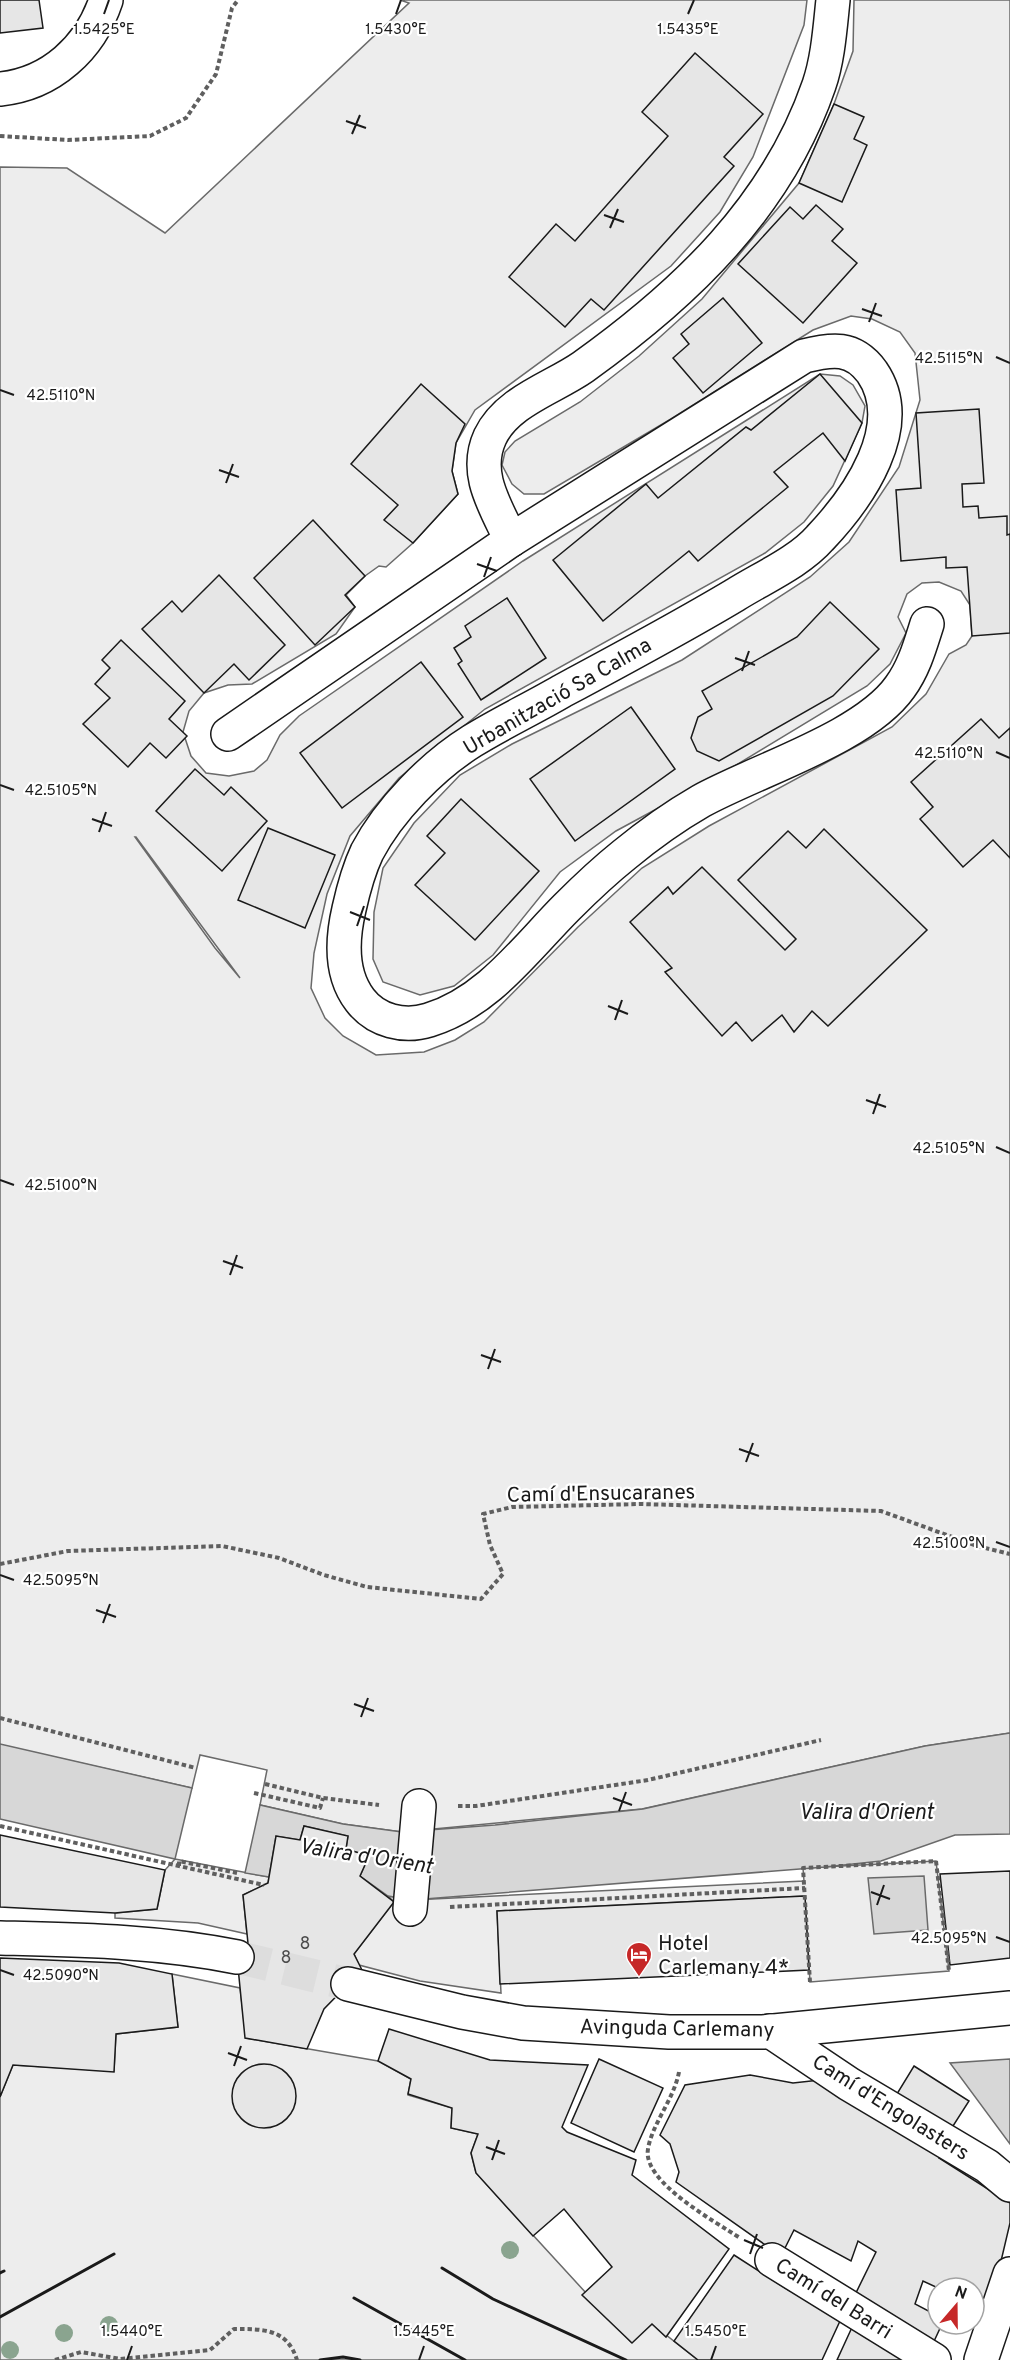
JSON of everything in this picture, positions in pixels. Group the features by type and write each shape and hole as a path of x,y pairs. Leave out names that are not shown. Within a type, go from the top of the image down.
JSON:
{"street":[{"path":"0,89 17,87 42,76 74,56 100,17 106,0"},
{"path":"511,540 486,486 483,465 490,436 512,409 566,379 636,329 679,292 742,226 783,164 819,85 833,0"},
{"name":"Urbanització Sa Calma","path":"228,734 511,540 804,356 830,349 851,351 870,369 883,392 886,420 880,446 865,477 818,542 717,606 469,742 432,772 383,826 366,855 351,901 344,933 345,963 351,986 362,1004 381,1018 403,1024 429,1020 482,992 508,971 568,906 625,854 700,802 870,718 900,688 916,659 927,624"},
{"path":"410,1909 419,1806"},
{"path":"0,1938 137,1942 183,1946 237,1957"},
{"name":"Avinguda Carlemany","path":"348,1984 462,2012 523,2023 681,2032 770,2031 1010,2008"},
{"name":"Camí d'Engolasters","path":"770,2031 849,2084 987,2166 1010,2185"},
{"name":"Camí del Barri","path":"772,2260 934,2360"},
{"path":"981,2360 1010,2274"}],"path":[{"path":"0,136 68,140 150,136 186,118 216,74 232,9 238,0"},
{"name":"Camí d'Ensucaranes","path":"0,1564 68,1551 222,1546 279,1558 324,1575 367,1587 481,1599 503,1574 490,1545 483,1515 512,1507 640,1504 881,1511 977,1546 1010,1554"},
{"path":"0,1718 196,1768"},
{"path":"265,1784 323,1798 393,1806 476,1806 648,1780 821,1740"},
{"path":"254,1793 320,1808 323,1798"},
{"path":"0,1826 264,1885"},
{"path":"179,1866 179,1861 237,1873"},
{"path":"810,1982 803,1868 936,1861 949,1971"},
{"path":"410,1909 770,1888 805,1888"},
{"name":"Camí del Barri","path":"681,2032 679,2074 648,2149 649,2163 654,2175 677,2195 772,2260"},
{"path":"55,2360 81,2352 119,2360 210,2350 234,2329 270,2330 293,2349 297,2360"}],"shaded area":[{"path":"400,0 807,0 804,25 753,157 720,212 671,266 475,410 456,443 452,471 458,494 413,543 386,567 379,566 365,576 346,595 355,607 336,634 252,684 228,685 204,693 189,711 183,732 191,756 206,773 229,776 254,771 267,760 280,735 299,716 523,561 820,374 840,376 853,385 865,406 862,423 833,486 804,522 765,553 485,709 399,778 350,836 327,894 314,953 311,988 325,1018 343,1036 376,1055 424,1052 455,1040 484,1022 578,927 642,868 709,826 892,727 926,694 949,654 966,645 972,636 970,605 961,591 939,582 922,583 907,594 898,617 906,633 890,664 867,686 723,773 616,831 560,872 493,955 454,986 420,995 383,982 373,959 374,912 383,868 414,823 460,775 512,744 682,660 810,577 849,542 899,467 920,400 915,353 900,332 872,319 851,316 813,330 671,419 544,494 524,494 512,484 502,465 505,452 515,441 580,402 639,356 702,299 799,183 834,104 853,51 854,0 1010,0 1010,1733 925,1746 642,1809 402,1832 343,1824 260,1805 267,1770 200,1755 192,1788 0,1745 0,167 67,168 165,233 409,3","holes":["136,837 240,978 215,948"]},
{"path":"175,1859 269,1877 268,1883 243,1895 247,1934 198,1923 115,1918 115,1913 157,1909 165,1870"},
{"path":"936,1861 949,1971 810,1982 805,1896 497,1911 501,1993 420,1981 359,1965 354,1954 394,1902 388,1896 412,1900 804,1881 803,1868"},
{"path":"172,1974 240,1988 246,2038 378,2061 411,2079 408,2095 452,2108 451,2128 478,2134 471,2153 476,2173 631,2342 652,2324 698,2360 0,2360 0,2097 13,2065 114,2071 116,2034 178,2027"}],"water":[{"name":"Valira d'Orient","path":"1010,1733 1010,1834 955,1835 881,1861 412,1900 388,1896 360,1876 369,1856 346,1849 348,1836 304,1826 300,1840 276,1836 269,1877 245,1873 260,1805 343,1824 402,1832 495,1825 643,1809 925,1746"},
{"path":"0,1744 192,1788 175,1859 0,1819"},
{"path":"924,1876 928,1930 874,1934 868,1878"},
{"path":"1010,2059 1010,2144 950,2063"}],"building":[{"path":"0,0 39,0 43,28 0,33"},
{"path":"695,53 763,114 724,157 734,166 604,310 591,299 565,327 509,277 556,224 575,241 668,136 642,112"},
{"path":"834,104 864,117 854,139 867,145 842,202 799,183"},
{"path":"816,205 843,229 832,241 857,263 803,323 738,264 790,207 803,219"},
{"path":"723,298 762,343 703,393 673,358 689,344 681,334"},
{"path":"820,374 862,423 845,461 823,433 774,472 788,487 698,561 689,551 603,621 553,560 646,484 658,498 746,427 751,430"},
{"path":"421,384 465,424 456,443 452,471 458,494 413,543 384,520 398,505 351,464"},
{"path":"979,409 984,483 962,484 963,507 978,506 979,518 1007,516 1007,535 1010,534 1010,633 972,636 967,567 946,568 946,557 901,561 896,490 921,488 916,413"},
{"path":"313,520 365,576 345,595 355,607 315,645 254,578"},
{"path":"219,575 285,645 249,680 234,664 204,693 142,629 172,601 182,612"},
{"path":"507,598 546,658 481,700 458,664 462,661 454,648 471,637 465,626"},
{"path":"830,602 879,649 833,696 719,761 697,751 691,738 698,717 712,709 702,691 797,637"},
{"path":"121,640 185,701 169,719 187,736 166,758 150,743 128,767 83,724 110,698 95,684 110,668 102,660"},
{"path":"421,662 463,717 342,808 300,753"},
{"path":"631,707 675,769 575,841 530,779"},
{"path":"981,719 999,738 1010,728 1010,858 993,840 963,867 920,819 933,807 911,782"},
{"path":"195,769 224,795 231,787 267,821 222,871 156,811"},
{"path":"461,799 539,871 475,940 415,885 445,853 427,836"},
{"path":"268,828 335,855 305,928 238,900"},
{"path":"824,829 927,930 828,1026 812,1011 794,1032 782,1015 752,1041 736,1022 722,1036 665,972 672,968 630,922 668,887 673,894 702,867 785,950 796,939 738,880 788,831 806,848"},
{"path":"304,1826 348,1836 346,1849 369,1856 360,1876 394,1902 354,1954 362,1970 324,2009 307,2049 245,2038 237,1957 249,1953 243,1895 268,1883 276,1836 300,1840"},
{"path":"0,1835 165,1870 157,1909 115,1913 0,1907"},
{"path":"1010,1871 1010,1958 950,1965 940,1874"},
{"path":"805,1896 809,1970 500,1984 497,1911"},
{"path":"0,1958 119,1963 172,1974 178,2027 116,2034 114,2072 13,2065 0,2097"},
{"path":"389,2029 490,2060 588,2065 562,2127 567,2132 636,2160 632,2175 729,2249 666,2337 652,2324 632,2343 582,2295 612,2267 564,2209 533,2236 476,2173 471,2153 478,2134 451,2128 452,2108 408,2094 411,2079 378,2061"},
{"path":"599,2059 663,2088 634,2152 571,2123"},
{"path":"264,2064 287,2073 296,2096 287,2119 264,2128 241,2119 232,2096 241,2073"},
{"path":"914,2066 969,2101 946,2137 892,2102"},
{"path":"750,2075 793,2083 820,2080 943,2152 939,2158 1010,2203 1010,2223 989,2312 986,2311 986,2276 926,2276 926,2282 923,2281 915,2304 926,2310 926,2336 936,2336 930,2350 947,2360 837,2360 854,2323 850,2305 876,2252 858,2241 851,2261 794,2230 781,2256 676,2182 679,2172 670,2144 660,2135 685,2085"},
{"path":"734,2255 790,2291 794,2286 836,2310 840,2321 822,2360 698,2360 674,2341"}],"tunnel":[{"path":"237,1957 348,1984"}],"wall":[{"path":"0,2317 114,2254"},
{"path":"442,2268 493,2299 626,2360"},
{"path":"0,2273 4,2271"},
{"path":"354,2298 465,2360"},
{"path":"320,2360 343,2357 360,2360"}],"place":[{"name":"Hotel Carlemany 4*","path":"639,1978"}]}
